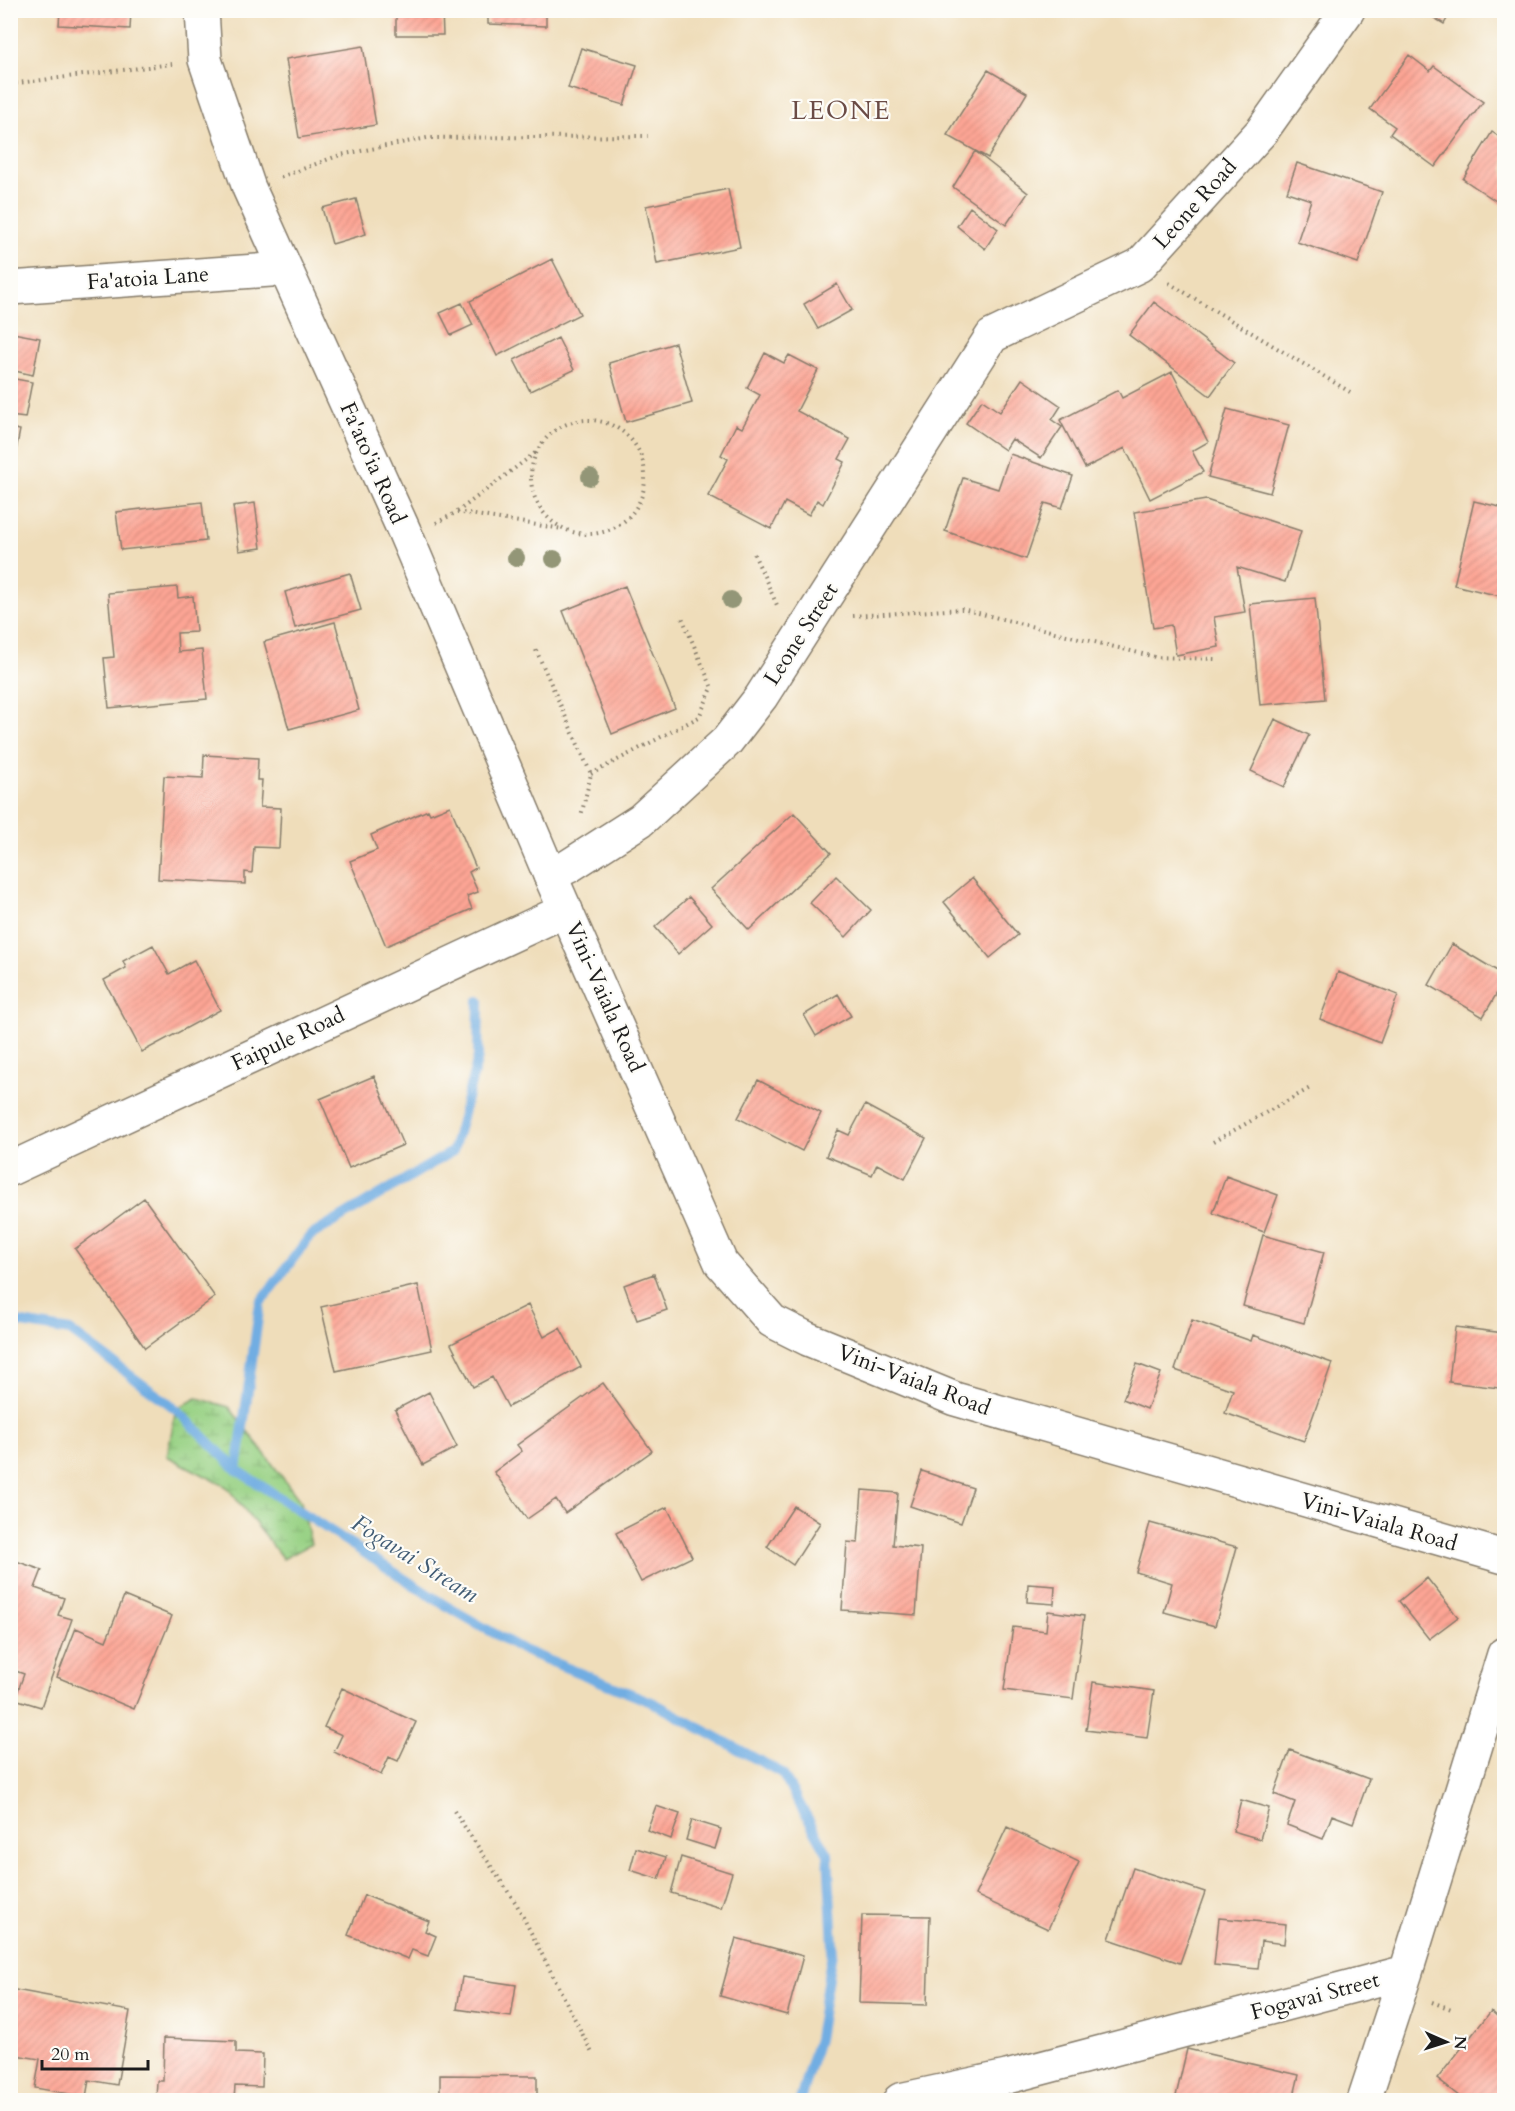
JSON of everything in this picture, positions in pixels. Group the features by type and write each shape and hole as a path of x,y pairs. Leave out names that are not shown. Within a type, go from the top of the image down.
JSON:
{"street":[{"name":"Fa'ato'ia Road","path":"202,10 205,60 249,188 559,871 567,910"},
{"name":"Leone Road","path":"992,336 1140,266 1262,131 1347,10"},
{"name":"Fa'atoia Lane","path":"10,288 285,269"},
{"name":"Leone Street","path":"559,871 641,820 728,741 761,697 992,336"},
{"name":"Faipule Road","path":"10,1169 567,910"},
{"name":"Vini-Vaiala Road","path":"567,910 721,1263 772,1322 955,1399 1504,1557"},
{"name":"Fogavai Street","path":"900,2100 1007,2077 1406,1972 1504,1654"},
{"path":"1364,2100 1406,1972"}],"path":[{"path":"10,84 205,60"},
{"path":"249,188 340,155 427,138 648,136"},
{"path":"1140,266 1350,392"},
{"path":"457,512 562,529 579,535 597,534 615,528 629,517 639,502 645,485 644,467 638,450 627,435 612,425 595,420 577,420 560,426 546,438 536,453 531,470 531,487 537,504 548,519 562,529"},
{"path":"407,540 457,512 536,453"},
{"path":"754,554 802,632 906,611 962,609 1155,657 1215,659"},
{"path":"591,774 699,717 712,688 681,615"},
{"path":"536,650 591,774 559,871"},
{"path":"1213,1142 1312,1087"},
{"path":"454,1810 517,1905 592,2053"}],"green space":[{"path":"197,1398 229,1407 301,1502 311,1544 283,1559 227,1487 167,1456 176,1409"}],"building":[{"path":"60,10 131,10 130,29 59,25"},
{"path":"396,10 442,10 443,35 396,35"},
{"path":"488,10 546,10 546,26 488,24"},
{"path":"1421,10 1452,10 1444,24"},
{"path":"363,46 376,125 299,138 286,59"},
{"path":"581,48 637,65 624,105 568,88"},
{"path":"1409,55 1430,71 1434,66 1483,102 1435,167 1390,134 1395,127 1370,109"},
{"path":"988,70 1027,93 988,158 947,135"},
{"path":"1492,132 1504,140 1504,201 1502,205 1463,179"},
{"path":"975,151 1028,193 1006,225 953,187"},
{"path":"1297,163 1382,192 1358,263 1297,242 1311,200 1287,192"},
{"path":"728,189 740,247 657,264 646,206"},
{"path":"356,199 366,234 332,244 322,208"},
{"path":"970,207 998,229 985,249 957,226"},
{"path":"552,259 580,314 497,356 470,301"},
{"path":"837,284 852,310 818,329 804,304"},
{"path":"1154,302 1234,363 1210,396 1129,335"},
{"path":"462,303 473,325 451,335 440,313"},
{"path":"13,333 40,338 33,375 10,370 10,344"},
{"path":"558,338 574,370 530,391 514,360"},
{"path":"675,343 692,403 626,422 609,363"},
{"path":"765,353 784,363 789,355 818,370 797,411 850,439 839,459 845,462 823,504 817,500 809,515 785,502 771,529 708,496 728,459 721,455 736,425 742,428 760,395 747,388"},
{"path":"1172,372 1208,442 1192,451 1203,472 1150,499 1125,448 1085,468 1060,420 1118,390 1122,398"},
{"path":"10,378 32,382 25,418 10,416"},
{"path":"1022,379 1061,406 1052,420 1062,427 1041,458 1012,439 1005,450 966,423 982,400 1000,412"},
{"path":"1227,409 1289,425 1270,493 1208,477"},
{"path":"10,428 20,430 13,466 10,465"},
{"path":"1010,454 1073,476 1062,508 1045,503 1026,559 945,531 963,478 998,489"},
{"path":"1206,500 1301,531 1285,582 1237,567 1245,612 1214,617 1219,647 1176,655 1171,625 1153,628 1134,512"},
{"path":"1474,501 1504,508 1504,597 1454,585"},
{"path":"202,502 206,541 121,550 116,512"},
{"path":"255,503 261,548 239,551 233,506"},
{"path":"350,573 361,610 295,628 285,592"},
{"path":"625,586 675,708 612,734 563,611"},
{"path":"177,587 178,598 193,596 196,632 177,633 178,652 202,650 207,699 109,708 104,658 114,657 108,593"},
{"path":"1315,598 1325,699 1260,705 1250,604"},
{"path":"335,622 359,710 289,729 264,642"},
{"path":"1275,719 1309,735 1284,787 1251,771"},
{"path":"204,755 258,758 257,780 262,780 260,807 281,808 279,848 254,847 252,873 245,872 245,884 158,879 164,776 203,778"},
{"path":"450,806 476,868 469,872 478,892 467,896 472,909 386,946 350,861 377,850 371,835 428,810 430,814"},
{"path":"794,813 831,853 749,930 711,889"},
{"path":"836,876 871,910 846,937 810,903"},
{"path":"972,878 1018,935 990,958 944,902"},
{"path":"689,897 712,924 678,954 655,927"},
{"path":"1452,944 1504,975 1504,981 1483,1017 1429,985"},
{"path":"153,945 169,974 194,960 220,1010 142,1052 104,980 126,968 123,961"},
{"path":"1338,972 1398,995 1380,1043 1320,1019"},
{"path":"838,994 851,1016 816,1036 804,1015"},
{"path":"374,1076 403,1145 349,1168 320,1099"},
{"path":"758,1080 821,1113 802,1151 738,1118"},
{"path":"865,1105 926,1138 905,1179 877,1164 872,1175 826,1156 838,1130 849,1135"},
{"path":"1226,1176 1278,1195 1264,1232 1213,1213"},
{"path":"144,1198 215,1297 145,1348 75,1249"},
{"path":"1263,1235 1324,1252 1304,1323 1243,1306"},
{"path":"654,1274 667,1310 637,1320 624,1285"},
{"path":"418,1285 432,1350 336,1371 321,1307"},
{"path":"528,1305 544,1337 560,1328 581,1367 508,1407 492,1377 473,1387 451,1344"},
{"path":"1192,1320 1251,1341 1253,1335 1332,1363 1304,1441 1225,1413 1233,1390 1175,1370"},
{"path":"1455,1327 1504,1333 1499,1388 1449,1382"},
{"path":"1137,1364 1161,1373 1147,1409 1123,1399"},
{"path":"603,1383 652,1451 565,1513 556,1499 527,1519 494,1472 522,1451 517,1445"},
{"path":"429,1392 457,1447 423,1465 395,1410"},
{"path":"922,1471 973,1488 961,1523 910,1506"},
{"path":"862,1490 898,1493 893,1545 921,1548 916,1615 842,1610 847,1542 858,1543"},
{"path":"794,1506 820,1523 793,1565 767,1547"},
{"path":"667,1507 692,1557 641,1582 616,1533"},
{"path":"1150,1523 1237,1547 1215,1626 1164,1612 1172,1583 1136,1572"},
{"path":"10,1559 42,1570 35,1588 64,1598 58,1615 72,1619 41,1707 15,1699 24,1674 10,1669"},
{"path":"1427,1578 1458,1617 1429,1639 1399,1601"},
{"path":"1028,1584 1055,1586 1054,1604 1027,1602"},
{"path":"124,1596 172,1616 134,1709 57,1677 76,1628 106,1641"},
{"path":"1048,1611 1084,1616 1073,1699 1004,1690 1013,1627 1046,1631"},
{"path":"1093,1682 1154,1691 1147,1738 1086,1730"},
{"path":"342,1688 416,1722 398,1761 389,1757 381,1775 334,1752 342,1735 324,1727"},
{"path":"1290,1750 1369,1779 1353,1823 1332,1815 1323,1839 1287,1825 1295,1802 1274,1794"},
{"path":"1241,1800 1269,1808 1260,1839 1233,1831"},
{"path":"656,1806 680,1814 671,1839 647,1830"},
{"path":"692,1820 721,1829 715,1849 686,1840"},
{"path":"1007,1827 1079,1862 1048,1929 975,1895"},
{"path":"636,1848 666,1857 659,1879 630,1870"},
{"path":"681,1857 732,1873 721,1908 671,1893"},
{"path":"1133,1868 1205,1892 1180,1963 1109,1939"},
{"path":"364,1895 429,1921 425,1931 436,1936 428,1956 412,1950 408,1959 348,1935"},
{"path":"862,1915 930,1916 927,2005 859,2003"},
{"path":"1219,1918 1286,1924 1284,1944 1261,1941 1258,1969 1214,1965"},
{"path":"736,1938 803,1956 787,2015 720,1996"},
{"path":"462,1977 516,1985 511,2017 457,2009"},
{"path":"10,1989 130,2011 117,2085 89,2080 86,2097 35,2088 40,2059 10,2054"},
{"path":"1491,2011 1504,2022 1504,2100 1464,2100 1437,2079"},
{"path":"164,2038 236,2041 236,2053 263,2054 262,2087 235,2086 234,2100 156,2100 157,2081 163,2081"},
{"path":"1187,2049 1299,2075 1293,2100 1194,2100 1176,2096"},
{"path":"440,2075 537,2076 537,2100 440,2100"},
{"path":"1057,2096 1057,2100 1031,2100 1031,2099"}],"waterway":[{"name":"Fogavai Stream","path":"479,1000 478,1057 453,1151 310,1236 260,1303 237,1470 443,1604 525,1651 654,1703 782,1773 828,1854 833,1946 818,2039 800,2100"},
{"path":"10,1321 70,1331 176,1409 237,1470"}],"district":[{"name":"LEONE","path":"841,110"}]}
